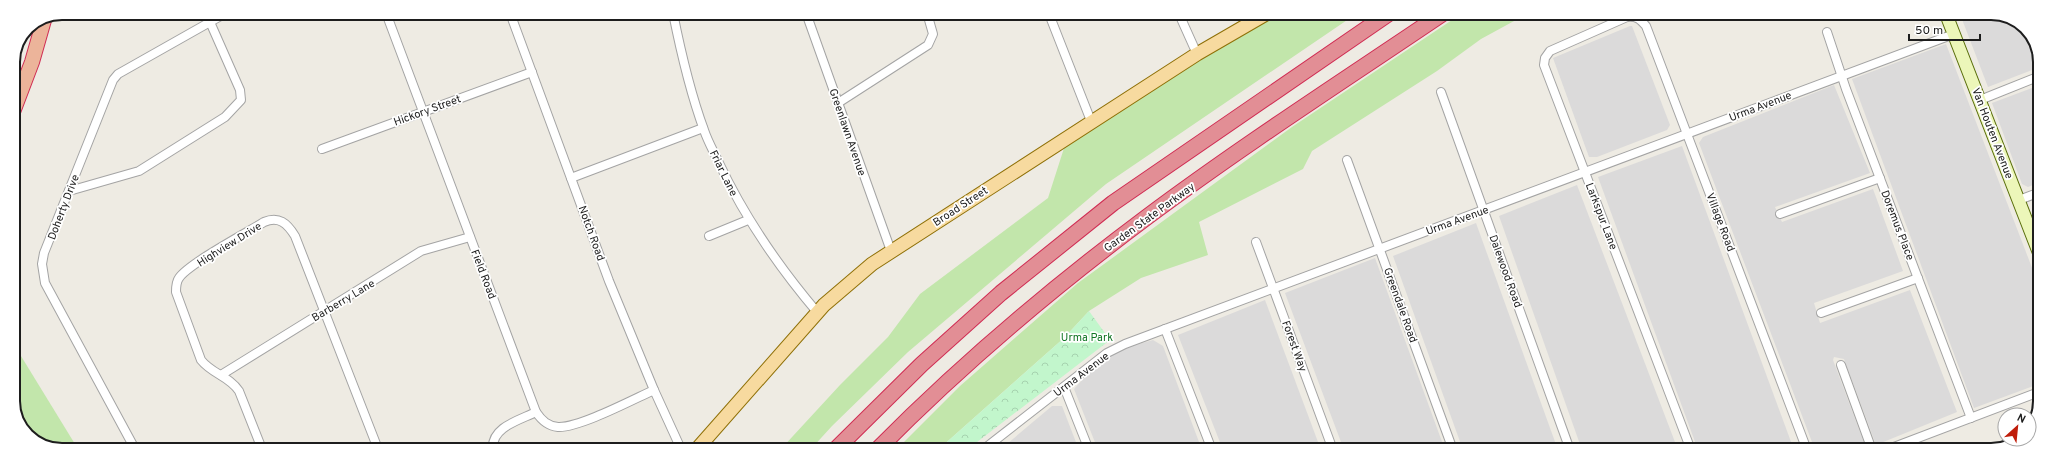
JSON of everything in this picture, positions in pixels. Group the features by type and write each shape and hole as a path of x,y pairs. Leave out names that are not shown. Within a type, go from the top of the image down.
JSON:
{"highway":[{"path":"842,443 922,364 1035,265 1113,203 1379,20"},
{"name":"Garden State Parkway","path":"884,443 978,355 1079,270 1147,217 1240,151 1433,20"},
{"path":"20,94 32,62 43,25"}],"main road":[{"name":"Broad Street","path":"702,443 817,312 848,283 890,251 1091,121 1197,54 1256,20"},
{"name":"Van Houten Avenue","path":"1948,20 2033,237"}],"street":[{"name":"Doherty Drive","path":"132,443 45,282 42,264 44,253 112,80 118,74 214,20"},
{"name":"Field Road","path":"389,20 536,412 542,421 548,425 566,426 654,390"},
{"name":"Notch Road","path":"513,20 609,281 654,390 678,443"},
{"name":"Friar Lane","path":"674,20 682,62 703,128 725,176 748,220 783,272 817,312"},
{"name":"Greenlawn Avenue","path":"808,20 890,251"},
{"path":"838,104 928,44 933,34 929,20"},
{"path":"1051,20 1091,121"},
{"path":"1182,20 1197,54"},
{"name":"Village Road","path":"1617,22 1623,20"},
{"name":"Village Road","path":"1641,20 1646,26 1804,443"},
{"path":"69,191 139,171 225,117 241,100 240,90 210,22"},
{"name":"Larkspur Lane","path":"1617,22 1550,51 1544,61 1688,443"},
{"name":"Doremus Place","path":"1827,32 1880,178 1971,418"},
{"name":"Urma Avenue","path":"993,443 1107,353 1125,344 1954,34"},
{"name":"Hickory Street","path":"322,150 423,111 532,72"},
{"path":"1980,100 2033,79"},
{"name":"Dalewood Road","path":"1441,92 1567,443"},
{"path":"571,178 703,128"},
{"name":"Greendale Road","path":"1347,160 1381,248 1450,443"},
{"path":"1780,214 1880,178"},
{"path":"2019,200 2033,195"},
{"name":"Highview Drive","path":"260,443 239,391 235,385 221,375 208,370 202,360 176,292 178,278 190,267 264,222 276,219 286,223 295,236 376,443"},
{"path":"709,236 748,220"},
{"name":"Barberry Lane","path":"221,375 420,252 470,237"},
{"name":"Forest Way","path":"1256,242 1330,443"},
{"path":"1821,313 1918,278"},
{"path":"1165,329 1209,443"},
{"path":"1841,365 1869,443"},
{"path":"1064,387 1086,443"},
{"path":"1905,443 2033,394"},
{"path":"494,443 494,439 500,430 536,412"}],"shaded area":[{"path":"1962,20 1991,20 2007,23 2023,34 2030,46 2033,60 2033,70 1988,87"},
{"path":"1632,26 1670,125 1667,130 1597,157 1589,157 1553,58"},
{"path":"1946,44 2033,270 2033,386 1974,408 1852,79"},
{"path":"1834,85 1870,173 1775,207 1782,222 1873,189 1903,271 1814,303 1820,323 1910,290 1957,412 1881,443 1875,443 1844,359 1834,357 1833,360 1864,443 1812,443 1699,143 1703,137"},
{"path":"2033,88 2033,185 2028,187 2022,184 1992,103"},
{"path":"1682,146 1791,443 1695,443 1598,177"},
{"path":"1577,185 1675,443 1580,443 1499,216"},
{"path":"1476,223 1555,443 1460,443 1393,256"},
{"path":"1375,258 1442,443 1341,443 1285,293"},
{"path":"1265,300 1318,443 1220,443 1178,335"},
{"path":"1153,340 1163,346 1199,443 1095,443 1074,389 1107,353"},
{"path":"1052,406 1062,406 1076,443 1008,443"}],"green space":[{"path":"1269,20 1347,20 1106,184 908,352 816,443 787,443 840,385 888,337 920,294 1048,198 1065,145 1162,82"},
{"path":"1452,20 1516,20 1481,39 1437,71 1312,151 1303,169 1199,222 1208,255 1141,278 1089,311 1064,338 946,443 903,443 960,386 1078,283 1292,127"},
{"name":"Urma Park","path":"1089,311 1110,340 976,443 946,443 1064,338"},
{"path":"20,354 74,443 62,443 46,440 30,429 23,417 20,403"}]}
